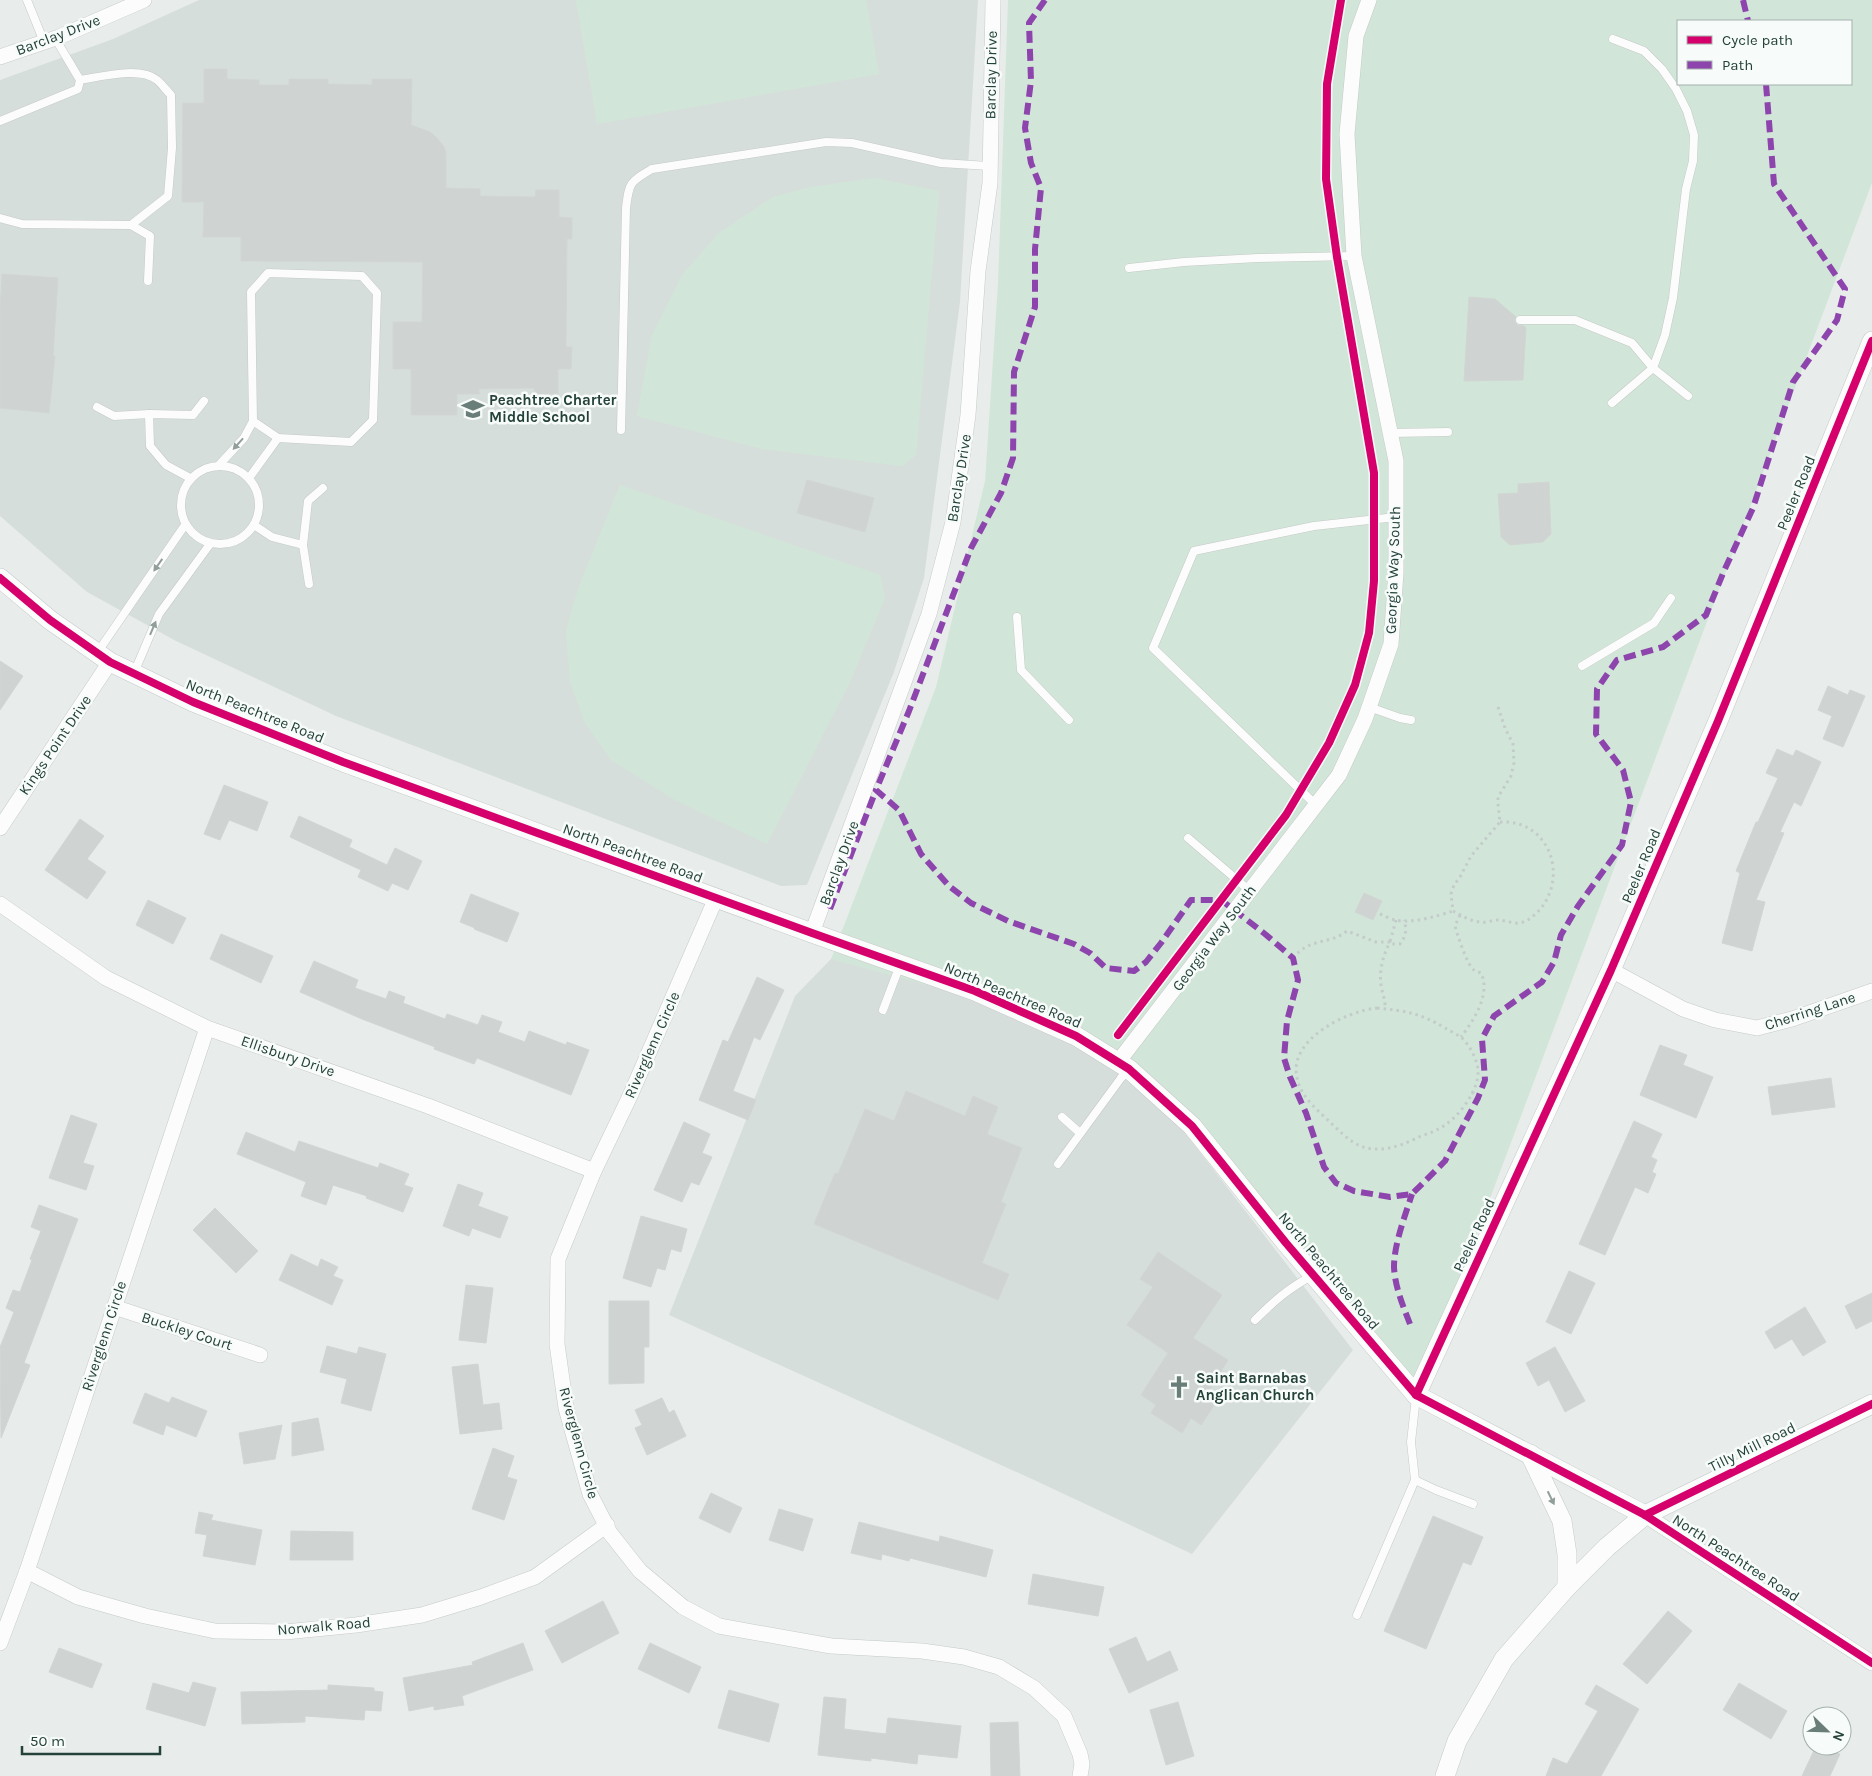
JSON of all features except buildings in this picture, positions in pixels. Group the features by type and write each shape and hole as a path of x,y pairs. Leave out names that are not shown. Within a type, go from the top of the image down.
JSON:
{"street":[{"name":"Barclay Drive","path":"812,933 929,614 953,522 968,415 978,271 990,182 993,0"},
{"name":"Georgia Way South","path":"1124,1066 1250,891 1339,775 1369,707 1391,644 1396,572 1396,461 1354,256 1347,134 1356,36 1369,0"},
{"name":"Barclay Drive","path":"0,57 50,40 139,1"},
{"name":"Peeler Road","path":"1416,1395 1611,970 1718,721 1872,341"},
{"name":"North Peachtree Road","path":"0,578 50,620 104,657 193,702 344,762 984,994 1076,1036 1124,1066 1192,1126 1313,1275 1416,1395 1645,1515 1872,1663"},
{"name":"Kings Point Drive","path":"0,828 104,657"},
{"name":"Riverglenn Circle","path":"716,898 630,1096 594,1171 558,1259 557,1344 566,1408 590,1494 610,1533 640,1571 682,1607 719,1626 831,1646 922,1651 964,1657 999,1667 1034,1688 1064,1716 1080,1754 1082,1764 1080,1776"},
{"name":"Ellisbury Drive","path":"0,904 106,978 207,1028 428,1106 594,1171"},
{"name":"Cherring Lane","path":"1611,970 1682,1009 1715,1020 1756,1028 1792,1019 1872,991"},
{"name":"Riverglenn Circle","path":"0,1643 27,1571 207,1028"},
{"name":"Buckley Court","path":"114,1307 260,1355"},
{"name":"Tilly Mill Road","path":"1445,1776 1458,1741 1504,1659 1567,1587 1607,1547 1645,1515 1872,1404"},
{"path":"1530,1454 1562,1521 1567,1587"},
{"name":"Norwalk Road","path":"27,1571 78,1596 145,1616 215,1631 285,1632 422,1615 481,1597 536,1576 607,1525"}],"lane":[{"path":"0,121 78,89 80,80 50,40 27,0"},
{"path":"1612,403 1653,368 1665,335 1673,298 1686,189 1693,161 1694,135 1687,110 1676,89 1662,69 1644,51 1613,39"},
{"path":"80,80 138,73 156,79 171,94 172,148 168,196 131,225"},
{"path":"621,430 626,208 628,192 633,180 652,169 826,142 852,143 941,163 989,166"},
{"path":"0,218 22,224 131,225 150,236 148,282"},
{"path":"1129,268 1184,262 1354,256"},
{"path":"220,465 244,438 253,421 252,292 268,273 362,276 377,293 372,420 351,442 278,438 253,421"},
{"path":"1520,320 1575,320 1632,343 1653,368 1688,396"},
{"path":"97,407 114,416 149,414 193,415 204,401"},
{"path":"149,414 150,446 166,465 190,478"},
{"path":"1390,433 1448,432"},
{"path":"250,478 278,438"},
{"path":"220,465 236,468 250,478 258,493 259,509 254,525 242,538 227,544 210,544 196,537 185,526 180,509 181,493 190,478 203,468 220,465"},
{"path":"310,584 303,545 308,501 323,488"},
{"path":"1316,805 1154,648 1194,551 1314,526 1396,517"},
{"path":"254,525 272,537 303,545"},
{"path":"104,657 185,526"},
{"path":"134,673 159,614 210,544"},
{"path":"1582,666 1654,623 1671,598"},
{"path":"1017,617 1021,670 1069,720"},
{"path":"1369,707 1411,720"},
{"path":"1188,838 1250,891"},
{"path":"883,1010 900,964"},
{"path":"1058,1164 1124,1066"},
{"path":"1062,1117 1080,1133"},
{"path":"1255,1320 1277,1298 1313,1275"},
{"path":"1357,1616 1415,1480 1411,1442 1416,1395"},
{"path":"1415,1480 1473,1504"}],"path":[{"path":"1453,911 1451,894 1454,885 1471,856 1500,822 1498,796 1511,776 1514,763 1513,744 1498,707"},
{"path":"1380,914 1396,920 1404,920 1431,918 1453,911 1484,923 1497,920 1520,923 1536,914 1545,902 1551,889 1553,864 1546,844 1539,835 1518,822 1500,822"},
{"path":"1460,915 1455,926 1458,938 1470,966 1481,974 1485,987 1480,1005 1461,1037"},
{"path":"1385,1009 1381,973 1396,920"},
{"path":"1293,958 1300,949 1308,945 1341,936 1347,931 1376,942 1400,944 1406,932 1404,920"},
{"path":"1363,1009 1385,1009 1407,1011 1428,1018 1461,1037 1477,1064 1478,1072 1472,1092 1456,1114 1440,1129 1404,1145 1375,1150 1360,1147 1352,1142 1312,1105 1299,1085 1296,1068 1298,1059 1315,1034 1330,1024 1363,1009"},
{"path":"1295,1087 1299,1085"},
{"path":"1472,1092 1478,1098"}],"shaded area":[{"name":"Peachtree Charter Middle School","path":"199,0 978,0 960,302 924,578 894,672 807,885 781,886 336,716 176,641 87,592 0,516 0,80 113,39"},
{"path":"860,947 1051,1019 1168,1111 1353,1350 1192,1554 1034,1480 669,1315 795,996 831,959"}],"green space":[{"path":"576,0 866,0 879,74 597,124"},
{"path":"1008,0 1872,0 1872,183 1416,1395 1247,1191 1118,1062 1051,1019 831,959 936,687 985,481 998,283"},
{"path":"875,178 939,191 916,455 902,466 762,449 637,416 652,335 682,275 719,233 773,197 811,187"},
{"path":"620,485 880,575 885,598 850,682 767,844 675,800 611,760 584,721 570,681 566,631 578,589"}],"marked path":[{"path":"1045,0 1029,23 1031,81 1025,128 1031,163 1041,188 1035,249 1035,307 1014,372 1013,458 1001,493 971,548 909,711 876,790 899,810 921,854 949,886 971,903 1008,921 1074,944 1090,953 1106,968 1134,971 1146,962 1191,900 1221,900 1265,934 1293,958 1298,980 1287,1021 1284,1058 1306,1113 1324,1167 1336,1183 1354,1191 1390,1197 1412,1194 1445,1161 1478,1098 1485,1080 1482,1039 1494,1016 1542,982 1554,962 1561,935 1578,906 1622,845 1631,802 1623,770 1596,734 1597,689 1617,660 1663,647 1706,615 1753,508 1793,382 1837,320 1845,289 1774,184 1766,85"},
{"path":"1743,0 1748,20"},
{"path":"830,909 876,790"},
{"path":"1410,1324 1398,1289 1394,1258 1412,1194"}],"cycle path":[{"path":"1118,1035 1286,815 1329,743 1355,685 1369,633 1374,581 1374,473 1337,257 1326,179 1327,84 1341,0"},
{"path":"1416,1395 1611,970 1718,721 1872,341"},
{"path":"0,578 50,620 110,662 193,702 343,762 975,991 1076,1036 1129,1069 1192,1126 1286,1243 1416,1395 1645,1515 1872,1663"},
{"path":"1645,1515 1872,1404"}],"place":[{"name":"Peachtree Charter Middle School","path":"473,409"},
{"name":"Saint Barnabas Anglican Church","path":"1179,1387"}]}
